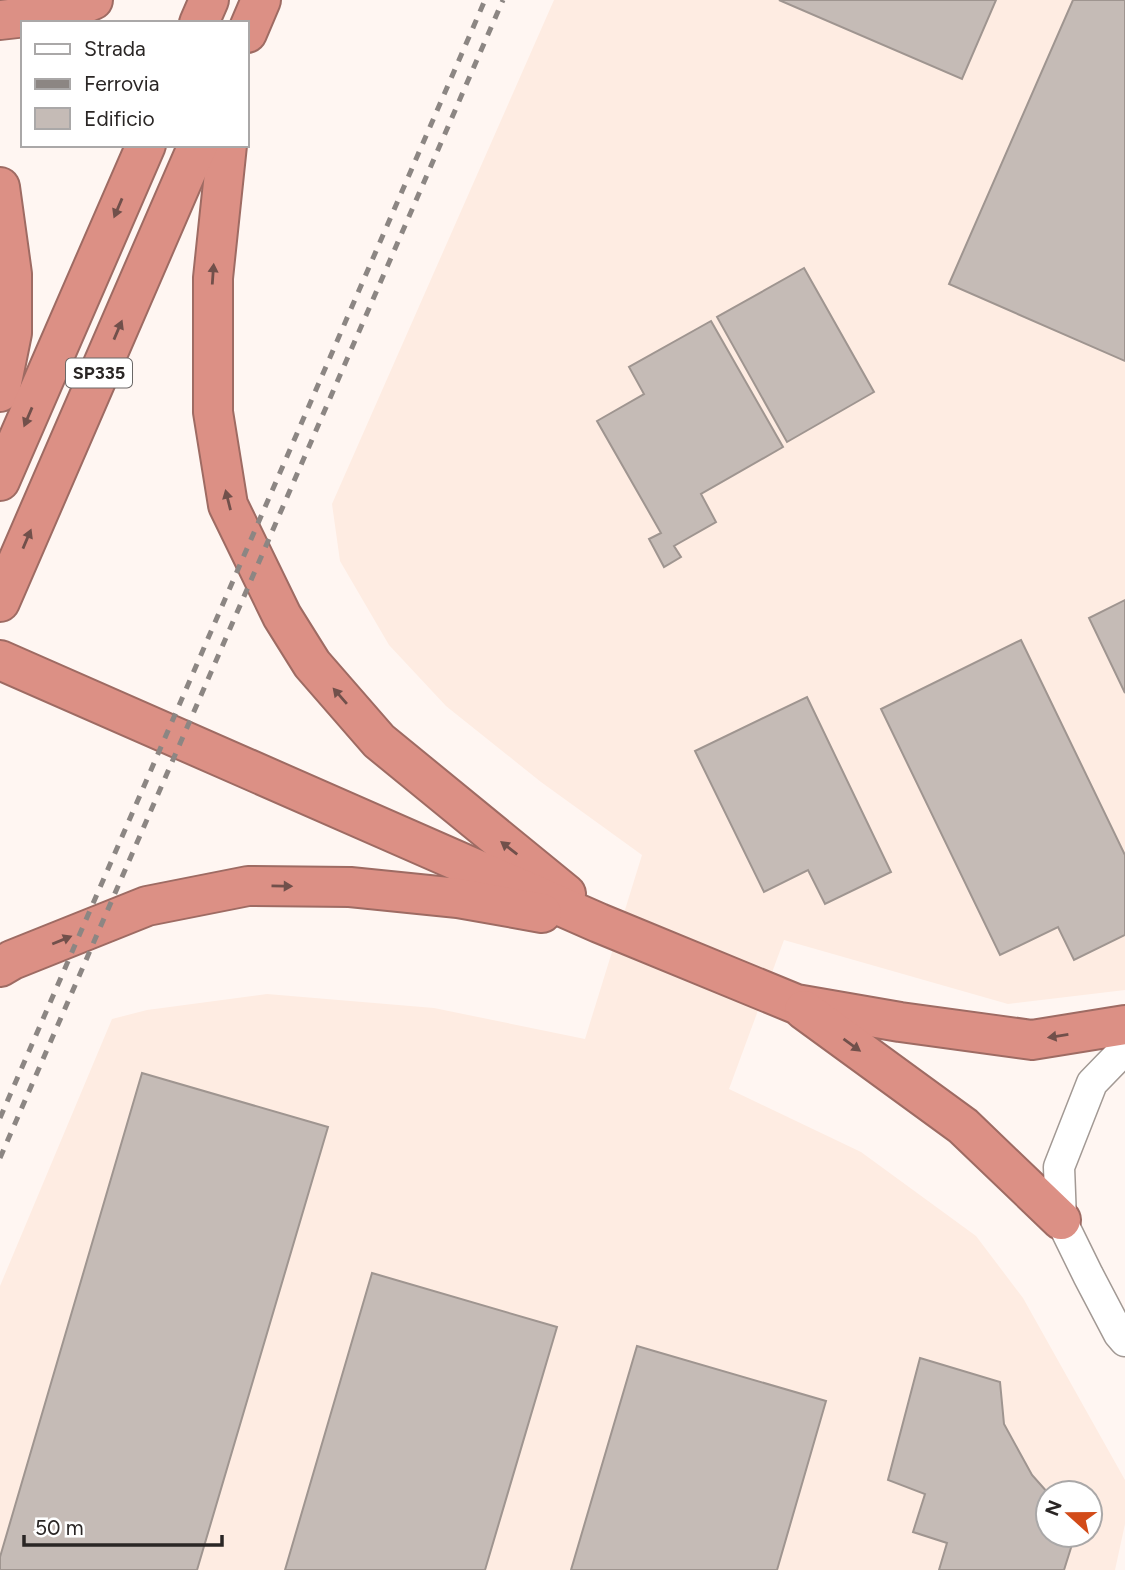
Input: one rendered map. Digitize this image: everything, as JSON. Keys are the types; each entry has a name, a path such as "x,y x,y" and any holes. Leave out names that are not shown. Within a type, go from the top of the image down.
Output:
{"highway":[{"path":"0,20 62,13 93,0"},
{"path":"200,21 209,0"},
{"path":"248,31 261,0"},
{"name":"SP335","path":"0,481 145,147"},
{"name":"SP335","path":"0,601 197,147"},
{"path":"227,147 212,278 213,412 228,505 282,616 312,664 379,741 599,923"},
{"path":"0,187 12,274 12,333 0,392"},
{"path":"0,660 599,923 796,1004 900,1022 1032,1040 1125,1026"},
{"path":"0,967 147,906 248,886 350,887 458,898 599,923"},
{"path":"796,1004 963,1126 1061,1220"}],"street":[{"path":"1125,1049 1092,1083 1059,1167 1061,1220 1125,1341"}],"shaded area":[{"path":"554,0 1125,0 1125,990 1008,1004 784,940 729,1089 861,1152 976,1236 1023,1298 1125,1480 1125,1524 1115,1570 0,1570 0,1286 112,1019 147,1010 267,994 434,1008 585,1039 642,855 541,782 446,706 389,645 340,561 332,504"}],"building":[{"path":"779,0 996,0 962,79"},
{"path":"1073,0 1125,0 1125,361 949,284"},
{"path":"804,268 874,392 787,442 717,317"},
{"path":"711,321 783,447 701,494 716,522 674,546 681,557 664,567 649,539 661,533 597,421 644,394 629,367"},
{"path":"1125,600 1125,693 1089,618"},
{"path":"1021,640 1125,855 1125,935 1074,960 1058,927 1000,955 881,709"},
{"path":"807,697 891,872 825,904 808,870 764,892 695,751"},
{"path":"142,1073 328,1127 197,1570 0,1570 0,1557"},
{"path":"372,1273 557,1327 485,1570 285,1570"},
{"path":"637,1346 826,1401 777,1570 571,1570"},
{"path":"920,1358 1000,1382 1004,1424 1036,1479 1034,1549 1071,1549 1064,1570 939,1570 947,1543 913,1532 925,1494 888,1480"}],"railway":[{"path":"0,1118 485,0"},
{"path":"0,1158 503,0"}]}
